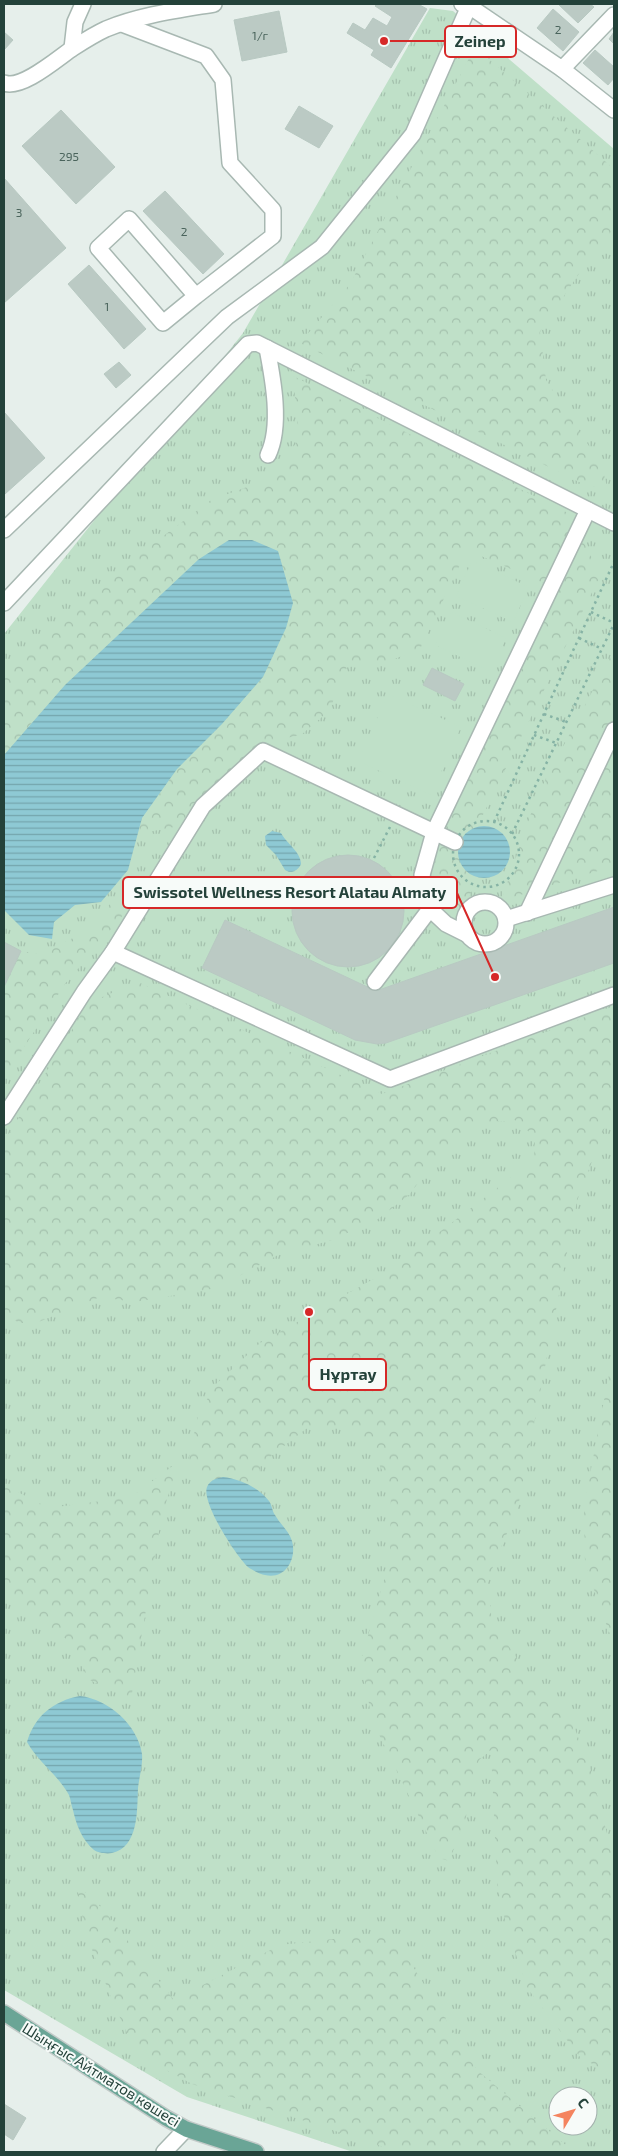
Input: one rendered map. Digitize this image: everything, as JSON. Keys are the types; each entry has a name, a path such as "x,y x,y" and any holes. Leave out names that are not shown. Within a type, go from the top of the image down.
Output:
{"main road":[{"name":"Шыңғыс Айтматов көшесі","path":"4,2013 166,2118 186,2129 256,2152"}],"street":[{"path":"72,48 76,22 83,4"},
{"path":"4,82 8,84 24,81 72,48 105,29 140,18 214,4"},
{"path":"4,530 227,317 322,247 413,134 466,5 564,66 614,110"},
{"path":"564,66 614,15"},
{"path":"122,24 206,56 223,80 230,163 273,210 273,236 163,323 98,248 129,219 196,296"},
{"path":"4,603 248,344 257,343 614,523"},
{"path":"267,348 272,377 275,421 274,443 268,455"},
{"path":"466,934 464,921 466,914 475,904 488,902 495,904 504,913 506,919 507,926 501,938 489,944 476,943 466,934 446,924 430,909 422,874 434,832 588,510"},
{"path":"527,913 614,730"},
{"path":"4,1117 84,992 113,952 203,806 263,751 455,842"},
{"path":"506,919 614,885"},
{"path":"375,982 430,909"},
{"path":"113,952 390,1079 614,995"},
{"path":"164,2152 186,2129"}],"path":[{"path":"494,822 614,562"},
{"path":"512,834 614,624 591,612"},
{"path":"579,638 602,649"},
{"path":"544,714 566,723"},
{"path":"534,735 556,743"},
{"path":"374,858 396,814"},
{"path":"476,822 494,822 502,825 512,834 519,853 515,870 503,883 487,888 470,884 458,871 453,855 455,842 462,831 469,826 476,822"}],"green space":[{"path":"430,8 453,11 614,149 614,2152 353,2152 187,2097 4,1990 4,634 243,333"},
{"path":"475,47 614,169 614,228 580,272 540,332 546,380 602,466 607,487 587,486 300,343 350,284"},
{"path":"293,376 572,515 600,576 477,827 465,836 467,870 480,877 456,919 430,899 433,856 555,588 467,550 420,649 379,665 347,667 329,711 301,735 266,742 195,803 179,826 138,834 142,818 177,769 222,724 263,677 286,628 199,559 65,685 4,755 4,668 141,553 211,500 275,477 299,438"},
{"path":"472,561 529,587 513,622 456,596"},
{"path":"451,612 506,638 490,671 435,645"},
{"path":"614,650 614,866 501,901 537,796"},
{"path":"388,694 461,727 431,795 358,761"},
{"path":"114,898 129,908 65,984 4,1078 4,987 21,951 41,954 93,928"},
{"path":"138,982 382,1094 614,1006 614,1103 577,1201 518,1507 487,1581 492,1621 532,1681 570,1716 591,1771 614,1861 614,2076 580,2057 528,1989 507,1929 497,1883 491,1750 479,1760 465,1821 449,1861 439,1858 372,1720 361,1660 390,1559 391,1487 370,1447 346,1425 307,1428 261,1464 255,1488 232,1478 214,1479 207,1487 188,1462 198,1416 215,1385 260,1343 391,1269 534,1160 535,1137 515,1120 482,1123 443,1150 409,1195 378,1219 332,1240 278,1255 217,1288 135,1302 100,1297 36,1323 19,1323 4,1313 4,1142 88,1003"},
{"path":"614,1348 614,1639 609,1632 585,1564 584,1506"},
{"path":"178,1462 161,1520 131,1699 87,1679 76,1646 4,1595 4,1485 49,1508 131,1497"},
{"path":"77,1885 103,1909 174,2000 280,1945 387,1933 412,1965 477,2070 548,2130 548,2136 555,2136 574,2152 399,2152 192,2084 137,2054 115,2007 85,1932"}],"water":[{"path":"229,540 252,540 278,551 293,603 286,628 263,677 222,724 177,769 142,818 128,870 101,902 75,905 54,922 52,939 29,935 4,910 4,755 65,685 199,559"},
{"path":"484,826 494,828 502,834 508,842 510,852 508,862 502,870 494,876 484,878 474,876 466,870 460,862 458,852 460,842 466,834 474,828"},
{"path":"272,831 281,833 299,856 301,864 296,870 290,872 285,870 276,855 266,845 265,836"},
{"path":"223,1477 242,1482 254,1488 265,1496 271,1504 274,1513 292,1541 293,1554 291,1561 284,1571 272,1576 256,1572 248,1567 236,1552 214,1516 207,1494 207,1487 210,1483"},
{"path":"80,1696 101,1702 120,1715 135,1733 142,1754 135,1826 132,1836 121,1849 112,1853 96,1851 86,1842 74,1815 69,1795 27,1742 30,1733 46,1711 70,1698"}],"building":[{"path":"377,4 418,4 427,9 391,68 371,55 374,50 347,33 353,23 365,30 373,18 387,26 392,17 375,6"},
{"path":"558,4 590,4 594,7 578,23"},
{"path":"553,9 579,32 563,51 537,28"},
{"path":"279,11 287,52 242,61 234,20"},
{"path":"4,32 13,40 4,50"},
{"path":"614,32 614,44 609,39"},
{"path":"595,50 614,67 614,78 608,85 583,63"},
{"path":"299,106 333,126 319,148 285,129"},
{"path":"61,110 115,167 76,204 22,146"},
{"path":"4,178 66,248 4,303"},
{"path":"165,191 224,254 203,274 143,211"},
{"path":"89,265 146,329 124,349 68,284"},
{"path":"119,362 131,375 116,388 104,374"},
{"path":"4,412 45,458 5,494 4,492"},
{"path":"432,668 464,684 455,701 423,685"},
{"path":"348,855 370,859 388,871 400,889 404,911 400,933 388,951 370,963 348,967 326,963 308,951 296,933 292,911 296,889 308,871 326,859"},
{"path":"614,907 614,963 386,1043 377,1044 355,1040 202,968 225,920 376,991"},
{"path":"4,942 21,951 4,987"},
{"path":"4,2104 26,2118 13,2140 4,2134"}],"place":[{"name":"Zeinep","path":"384,41"},
{"name":"Swissotel Wellness Resort Alatau Almaty","path":"495,977"},
{"name":"Нұртау","path":"309,1312"}]}
